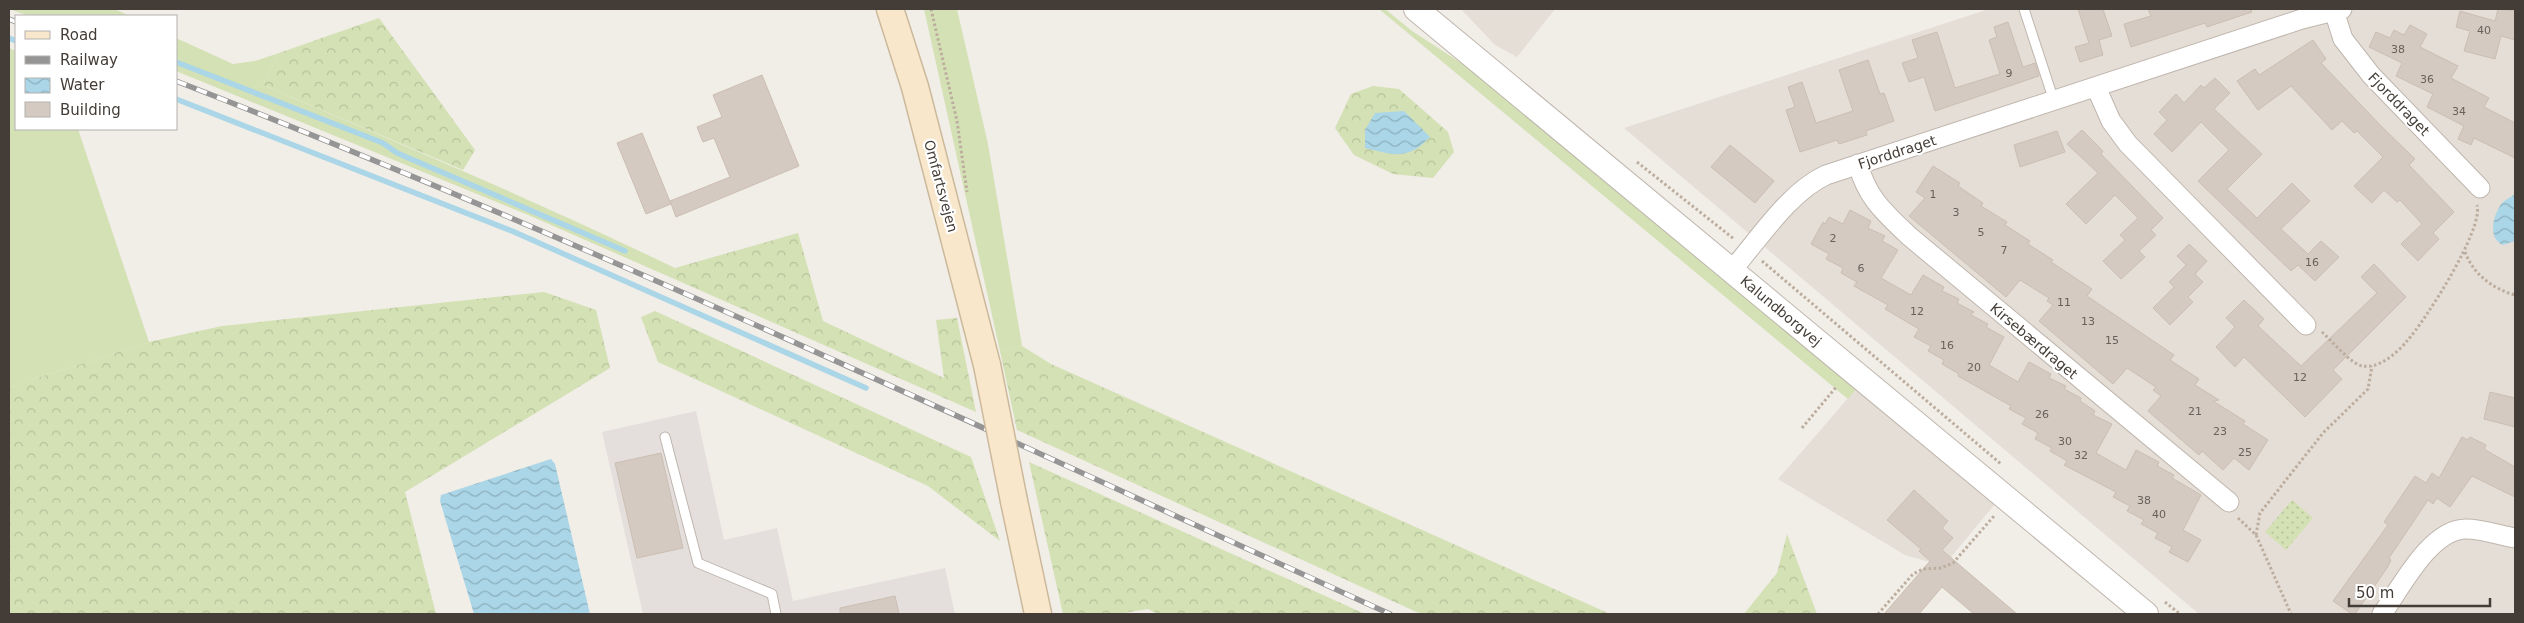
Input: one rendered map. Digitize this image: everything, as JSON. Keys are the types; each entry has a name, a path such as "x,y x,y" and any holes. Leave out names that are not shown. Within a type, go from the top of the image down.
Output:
{"main road":[{"name":"Omfartsvejen","path":"890,9 915,87 986,365"},
{"name":"Omfartsvejen","path":"906,9 927,82 954,201 1038,614"}],"street":[{"name":"Kalundborgvej","path":"1416,9 2008,500 2152,605"},
{"name":"Fjorddraget","path":"1732,270 1805,188 1826,174 2302,19 2338,10 2343,39 2371,76 2480,188"},
{"path":"2096,87 2111,121 2128,144 2306,325"},
{"name":"Kirsebærdraget","path":"1858,164 1866,189 1908,236 2229,502"},
{"path":"2382,614 2428,548 2440,538 2454,531 2467,529 2515,538"}],"lane":[{"path":"2024,9 2054,101"},
{"path":"665,438 698,563 772,594 776,614"}],"path":[{"path":"1632,158 1749,251 2007,469"},
{"path":"2306,325 2317,327 2356,364 2372,366 2391,356 2408,340 2435,301 2465,251 2480,213 2476,200 2480,188"},
{"path":"2465,251 2470,264 2498,290 2515,295"},
{"path":"2256,535 2258,519 2266,506 2323,433 2368,389 2372,366"},
{"path":"1802,428 1828,399 1849,369"},
{"path":"1878,614 1913,574 1923,569 1941,568 1954,563 2008,500"},
{"path":"2229,502 2231,511 2256,535 2291,614"},
{"path":"2152,605 2180,614"}],"shaded area":[{"path":"1461,9 1555,9 1517,57 1495,45"},
{"path":"1989,9 2515,9 2515,614 2199,614 1624,128"},
{"path":"1856,389 1995,504 1947,562 1926,561 1905,555 1778,479"},
{"path":"696,411 724,540 777,528 793,601 945,568 955,614 643,614 602,432"}],"green space":[{"path":"9,9 114,9 128,15 26,15"},
{"path":"924,9 957,9 988,144 1022,346 1000,351"},
{"path":"1379,9 1385,9 1412,31 1469,68 1856,389 1848,399"},
{"path":"379,18 475,150 463,170 263,85 279,53"},
{"path":"178,39 233,64 255,61 279,53 263,85 470,174 675,268 672,278 526,214 178,72"},
{"path":"9,48 15,51 15,130 78,130 149,342 9,387"},
{"path":"1373,86 1399,89 1448,132 1454,152 1433,178 1393,174 1354,155 1335,128 1351,94"},
{"path":"798,233 823,321 944,378 936,320 957,318 976,412 672,278 675,268"},
{"path":"544,292 596,310 610,368 405,492 436,614 9,614 9,387 149,342 222,326"},
{"path":"655,311 971,457 1000,541 928,486 658,362 641,317"},
{"path":"1022,346 1051,364 1610,614 1421,614 1017,430 1000,351"},
{"path":"1029,462 1365,614 1158,614 1148,609 1118,614 1063,614"},
{"path":"2292,500 2313,518 2286,550 2265,532"},
{"path":"1787,534 1817,614 1744,614 1777,573"}],"water":[{"path":"1404,111 1430,137 1422,145 1407,153 1400,154 1384,153 1365,148 1365,130 1375,113"},
{"path":"2515,194 2515,241 2503,245 2498,242 2493,232 2494,220 2502,203"},
{"path":"551,459 555,464 590,614 474,614 440,501 441,495"}],"building":[{"path":"2078,9 2103,9 2112,36 2099,40 2103,55 2080,62 2075,47 2089,43"},
{"path":"2148,9 2251,9 2252,12 2207,27 2205,23 2131,47 2124,24 2151,16"},
{"path":"2498,9 2515,11 2515,40 2501,36 2495,59 2464,51 2470,31 2456,27 2460,11 2495,21"},
{"path":"2008,22 2023,67 2035,63 2039,76 1935,111 1924,77 1909,82 1902,63 1918,58 1912,40 1937,32 1955,88 2000,74 1989,40 1997,37 1994,27"},
{"path":"2410,25 2427,34 2420,47 2458,66 2451,78 2489,98 2484,107 2515,123 2515,158 2474,138 2471,145 2458,139 2464,126 2427,107 2433,94 2396,76 2402,63 2369,47 2376,32 2390,38 2394,30 2404,35"},
{"path":"2313,40 2326,59 2321,63 2415,159 2409,165 2454,212 2433,233 2439,239 2418,261 2401,244 2422,224 2400,200 2397,202 2384,190 2372,203 2354,186 2383,157 2357,131 2354,133 2342,121 2332,130 2291,86 2258,110 2237,81 2255,69 2259,75"},
{"path":"1868,60 1880,94 1884,93 1894,121 1866,131 1867,135 1839,144 1837,140 1800,152 1786,110 1795,107 1788,87 1802,82 1816,123 1853,111 1839,70"},
{"path":"762,75 799,166 676,217 670,201 730,177 714,138 703,142 697,127 722,117 713,95"},
{"path":"2215,78 2230,93 2214,109 2262,154 2227,189 2257,218 2292,183 2310,201 2281,229 2308,254 2321,241 2339,257 2315,281 2298,265 2291,271 2198,181 2229,150 2201,122 2172,152 2154,134 2167,120 2159,112 2176,94 2184,103 2201,85 2204,88"},
{"path":"2082,130 2103,151 2101,154 2163,218 2151,230 2156,235 2139,251 2145,257 2121,279 2103,261 2125,240 2120,235 2138,218 2115,195 2086,224 2066,204 2098,173 2067,144"},
{"path":"2057,131 2065,152 2020,167 2014,145"},
{"path":"642,133 671,204 646,214 617,143"},
{"path":"1730,145 1774,181 1755,203 1711,167"},
{"path":"1933,166 1960,183 1958,186 1983,203 1981,206 2007,222 2005,225 2030,241 2028,244 2053,260 2051,262 2092,289 2087,296 2174,355 2170,360 2199,379 2195,385 2219,400 2213,401 2245,421 2243,424 2268,440 2249,470 2234,458 2223,470 2202,451 2199,455 2148,411 2161,396 2153,390 2156,387 2127,368 2113,384 2039,321 2053,305 2047,301 2049,298 2020,280 2006,297 1909,216 1925,198 1916,192"},
{"path":"1850,210 1871,221 1868,228 1885,236 1882,241 1898,250 1881,278 1911,295 1923,275 1944,287 1942,291 1959,299 1957,303 1974,312 1971,315 1988,324 1986,327 2004,337 1989,365 2018,382 2029,362 2051,374 2049,378 2066,386 2064,389 2081,398 2080,401 2095,411 2093,415 2112,424 2096,453 2126,470 2136,450 2159,462 2157,466 2174,475 2172,478 2201,495 2183,530 2201,540 2188,562 2169,552 2172,547 2155,538 2158,533 2141,524 2144,520 2127,511 2130,506 2113,497 2116,492 2064,465 2067,461 2050,451 2052,448 2035,439 2038,433 2022,424 2026,418 2009,409 2011,406 1958,376 1959,374 1942,364 1944,360 1928,351 1931,346 1914,337 1919,329 1885,309 1888,305 1854,286 1857,282 1841,273 1843,268 1826,259 1829,254 1811,244 1823,222 1825,224 1829,217 1843,224"},
{"path":"2189,244 2207,261 2195,274 2203,282 2188,297 2193,302 2170,325 2153,308 2174,287 2169,282 2186,265 2177,256"},
{"path":"2374,264 2406,297 2333,370 2342,379 2305,417 2244,357 2235,367 2216,347 2235,327 2226,318 2244,300 2264,319 2258,326 2301,366 2377,293 2361,277"},
{"path":"2490,392 2515,398 2515,427 2484,419"},
{"path":"2462,437 2468,440 2470,437 2486,445 2484,449 2515,467 2515,497 2472,476 2450,507 2437,498 2433,504 2428,500 2389,558 2391,560 2387,568 2355,614 2352,614 2333,601 2388,525 2384,522 2415,476 2426,483 2432,473 2439,478"},
{"path":"661,453 683,548 637,558 615,463"},
{"path":"1914,490 1948,521 1942,528 1953,538 1942,550 2017,614 1974,614 1942,587 1919,614 1884,614 1930,561 1919,551 1921,549 1887,520"},
{"path":"895,596 899,614 840,614 840,608"}],"waterway":[{"path":"9,38 15,41"},
{"path":"178,63 383,143 397,153 625,251"},
{"path":"178,100 512,231 866,388"}],"railway":[{"path":"9,19 15,22"},
{"path":"178,82 330,142 635,272 938,407 1390,614"}]}
